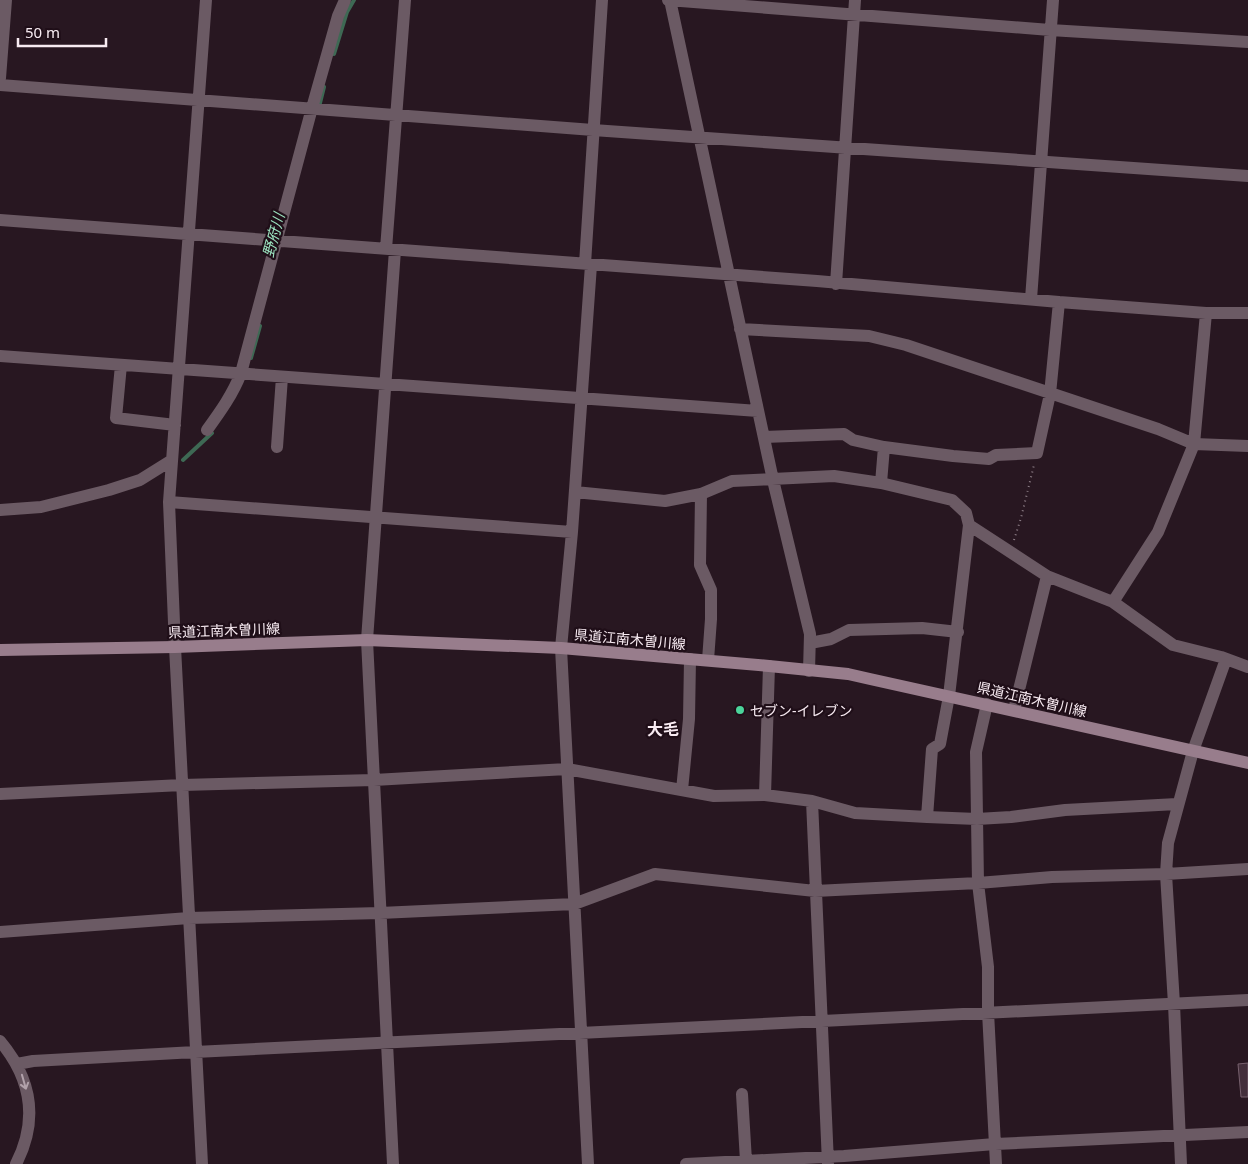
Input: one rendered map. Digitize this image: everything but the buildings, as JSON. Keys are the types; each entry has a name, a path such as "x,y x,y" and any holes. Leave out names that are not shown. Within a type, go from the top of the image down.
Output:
{"main road":[{"name":"県道江南木曽川線","path":"0,650 175,647 366,640 561,648 708,660 848,674 1248,763"}],"street":[{"path":"0,78 6,0"},
{"path":"202,1164 169,502 206,0"},
{"path":"207,430 245,374 316,108 338,16 345,0"},
{"path":"393,1164 366,640 385,384 397,115 405,0"},
{"path":"588,1164 561,648 572,532 581,399 593,130 602,0"},
{"path":"809,671 810,634 773,480 669,0 1050,30 1248,42"},
{"path":"836,284 855,0"},
{"path":"1031,299 1052,0"},
{"path":"0,85 700,138 1248,176"},
{"path":"0,220 1206,313 1248,313"},
{"path":"764,437 844,434 853,440 884,448 953,456 989,458 996,455 1037,453 1050,394 1059,302"},
{"path":"1113,602 1158,532 1194,444 1206,313"},
{"path":"740,329 869,336 906,345 1158,429 1194,444 1248,446"},
{"path":"0,356 758,411"},
{"path":"121,365 116,418 175,425"},
{"path":"277,447 282,377"},
{"path":"881,483 884,448"},
{"path":"0,510 41,506 108,490 140,480 172,460"},
{"path":"575,492 665,502 701,494 732,481 834,476 881,483 952,500 966,512 969,525 950,696 940,744 932,749 927,817"},
{"path":"701,494 700,565 711,590 708,660"},
{"path":"169,502 572,532"},
{"path":"969,525 1047,576 1113,602 1173,645 1248,667"},
{"path":"1014,710 1047,576"},
{"path":"810,643 831,639 849,630 922,628 958,632"},
{"path":"682,790 689,719 690,659"},
{"path":"1181,1164 1166,874 1168,843 1177,804 1193,751 1226,659"},
{"path":"765,795 769,666"},
{"path":"987,704 976,752 978,883 988,967 988,1012 996,1164"},
{"path":"0,794 182,785 374,780 567,769 714,796 765,795 812,801 855,812 977,820 1065,810 1177,804"},
{"path":"812,801 828,1160"},
{"path":"0,932 189,918 380,913 574,904 656,874 815,891 978,883 1052,877 1166,874 1248,869"},
{"path":"17,1064 33,1061 386,1042 1248,1000"},
{"path":"0,1041 17,1064 27,1090 29,1120 27,1138 16,1164"},
{"path":"742,1094 746,1160"},
{"path":"686,1164 746,1160 828,1160 995,1144 1248,1132"}],"path":[{"path":"1010,551 1021,518 1037,453"}],"waterway":[{"name":"野府川","path":"334,54 347,12 354,0"},
{"name":"野府川","path":"319,107 324,87"},
{"name":"野府川","path":"251,358 260,326"},
{"name":"野府川","path":"183,460 212,433"}],"place":[{"name":"セブン-イレブン","path":"740,710"}],"district":[{"name":"大毛","path":"663,729"}]}
